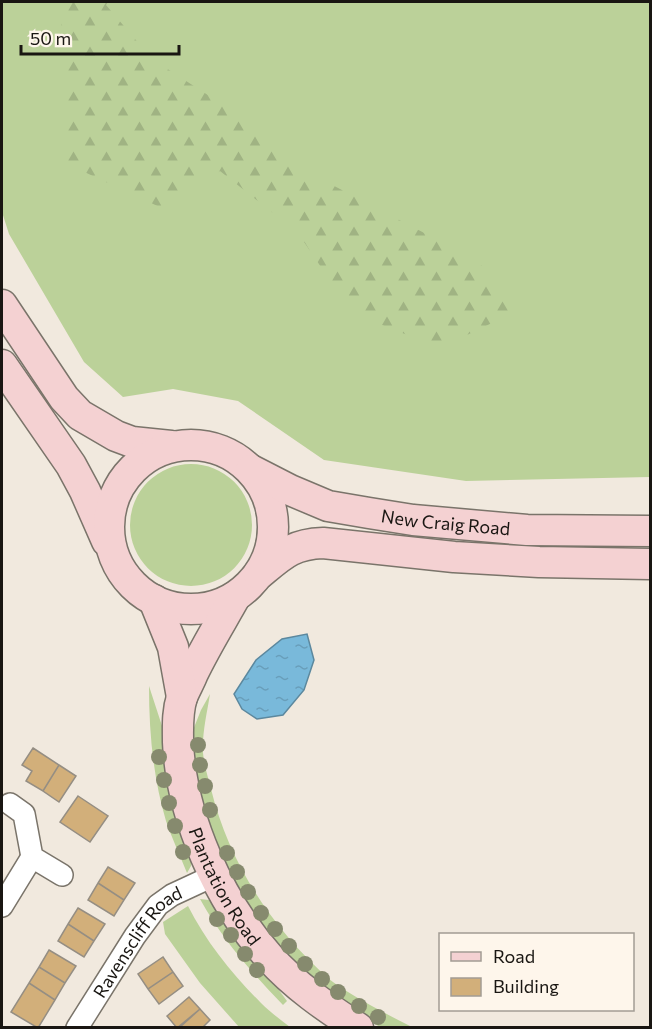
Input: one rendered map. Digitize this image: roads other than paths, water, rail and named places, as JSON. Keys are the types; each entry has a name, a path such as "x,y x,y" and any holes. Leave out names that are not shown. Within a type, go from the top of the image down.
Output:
{"street":[{"path":"2,305 64,398 80,415 116,436 132,442 214,447 234,456 251,470 264,488 272,510 274,532 269,555 248,587 235,597 203,609 170,607 136,589 123,573 113,554 71,465 2,365"},
{"path":"113,554 109,532 110,509 118,488 132,469 150,455 171,446"},
{"name":"New Craig Road","path":"251,470 328,506 402,519 527,530 651,531"},
{"name":"New Craig Road","path":"258,575 296,547 310,543 454,557 538,562 651,564"},
{"name":"Plantation Road","path":"235,597 204,651 182,697 178,720 182,781 189,810 216,875 247,930 291,979 320,1004 358,1028"},
{"name":"Plantation Road","path":"154,600 173,647 182,697"},
{"path":"2,906 32,857 24,814 10,804"},
{"path":"32,857 62,875"},
{"name":"Ravenscliff Road","path":"77,1028 135,936 158,905 172,895 216,875"}],"water":[{"path":"307,634 314,660 304,690 283,715 257,719 242,709 234,694 256,660 282,639"}]}
